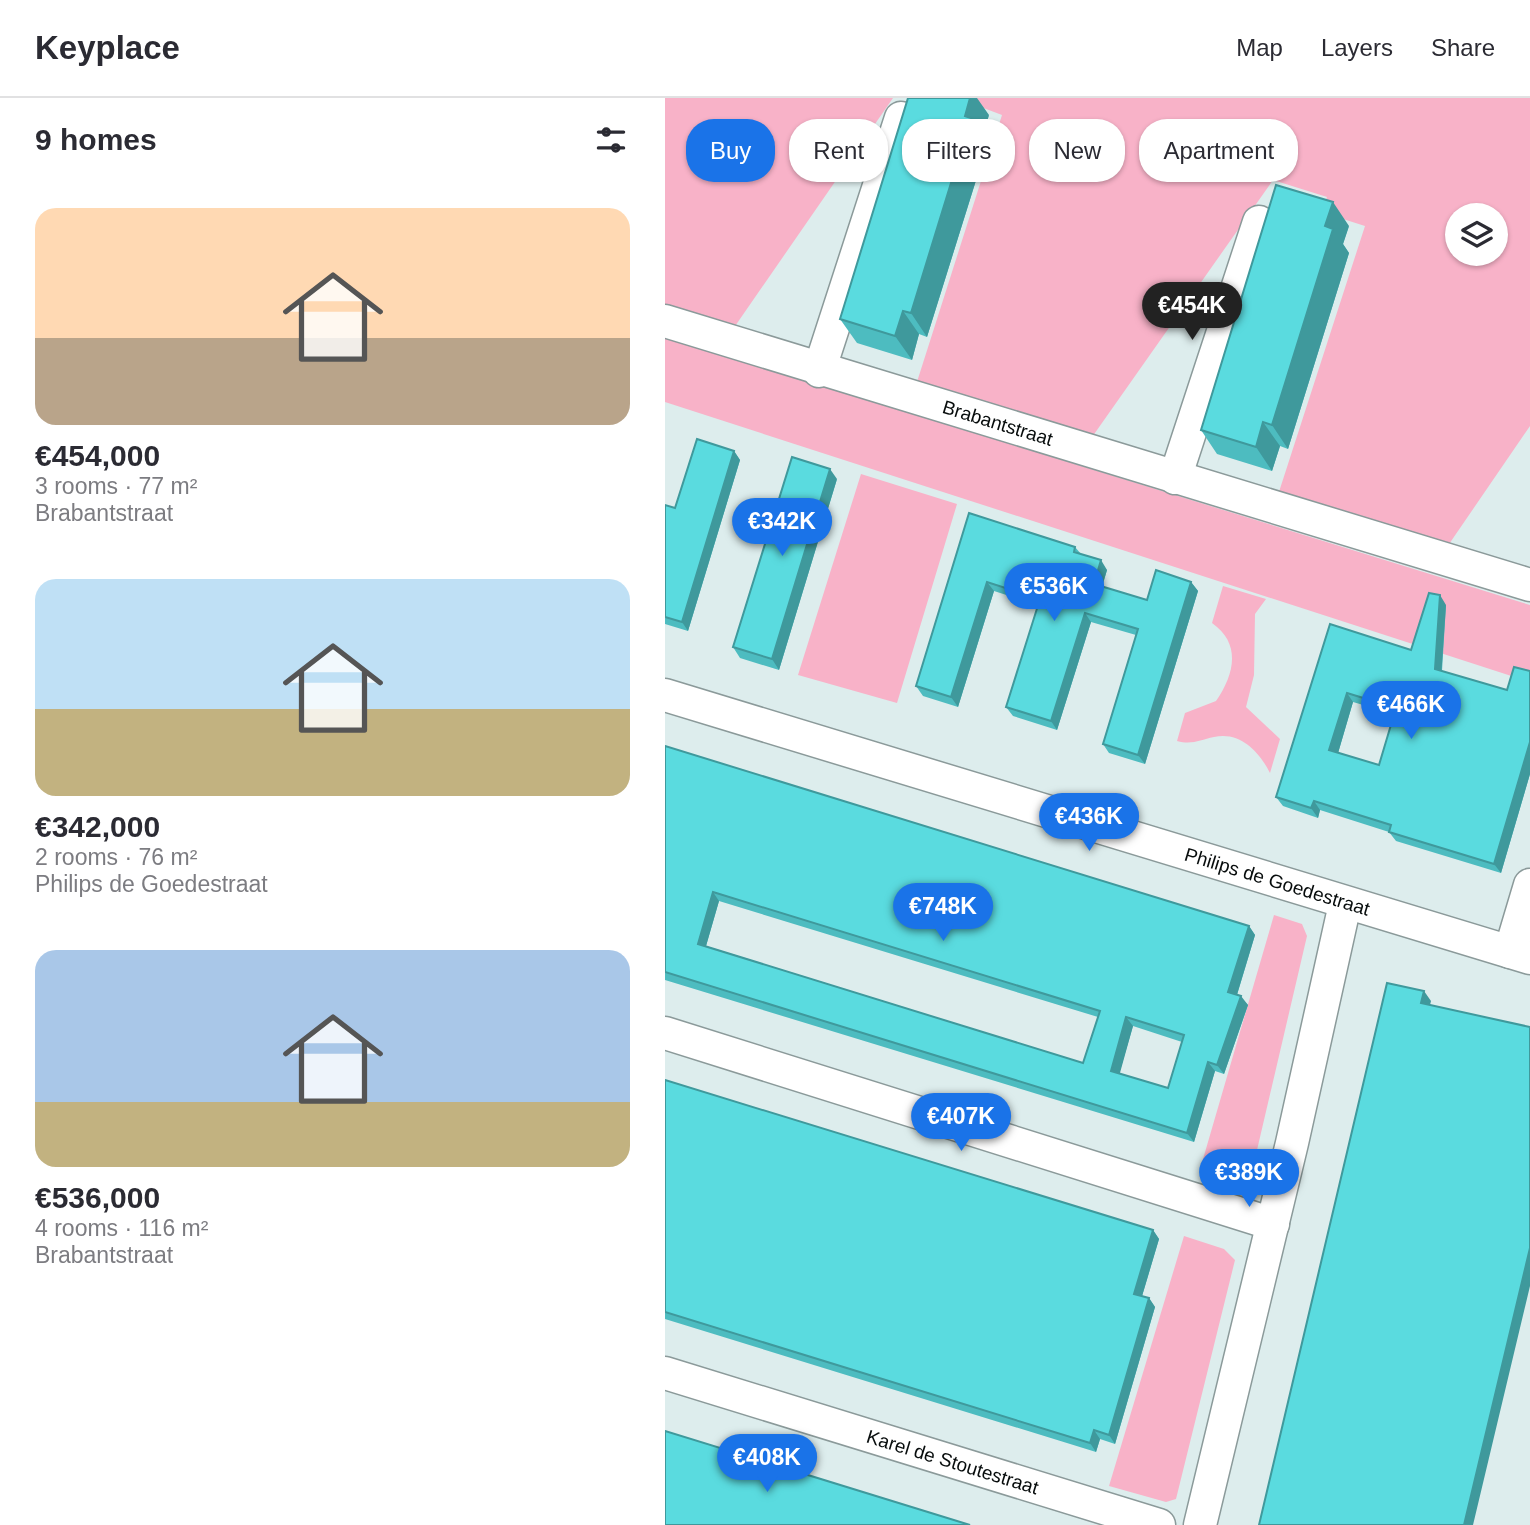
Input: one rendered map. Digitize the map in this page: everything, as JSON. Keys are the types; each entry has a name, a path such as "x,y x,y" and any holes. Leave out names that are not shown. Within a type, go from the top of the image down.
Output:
{"street":[{"path":"819,371 901,118"},
{"path":"1175,478 1259,222"},
{"name":"Brabantstraat","path":"665,321 819,371 1530,585"},
{"name":"Philips de Goedestraat","path":"665,695 1345,904 1520,955"},
{"path":"1520,955 1530,885"},
{"path":"1200,1525 1273,1224 1345,904"},
{"path":"665,1033 1273,1224"},
{"name":"Karel de Stoutestraat","path":"665,1373 1159,1525"}],"shaded area":[{"path":"665,98 893,98 878,119 789,119 789,182 835,182 731,332 665,308"},
{"path":"957,98 1530,98 1530,426 1445,550 1277,498 1365,226 1321,212 1327,197 1279,182 1298,182 1298,119 1139,119 1139,182 1272,182 1090,440 916,385 981,182 1015,182 1015,119 1001,119 1002,115"},
{"path":"665,337 1530,605 1530,682 665,402"},
{"path":"861,474 957,504 897,703 798,675"},
{"path":"1223,586 1266,599 1255,614 1254,675 1246,707 1280,739 1270,773 1255,751 1233,737 1177,741 1185,713 1216,701 1231,670 1228,640 1212,623"},
{"path":"1274,915 1302,924 1307,936 1250,1180 1201,1166"},
{"path":"1184,1236 1224,1249 1235,1260 1176,1499 1166,1502 1109,1486"}],"building":[{"path":"908,98 970,98 965,116 971,119 902,119 902,182 951,182 911,313 903,311 895,336 840,319 882,182 888,182 888,163"},
{"path":"1276,185 1333,202 1325,226 1333,229 1272,425 1263,422 1256,447 1201,430"},
{"path":"697,439 734,451 682,622 665,617 665,505 675,508"},
{"path":"792,457 830,469 772,659 733,647"},
{"path":"969,513 1075,547 1074,552 1101,560 1094,584 1147,600 1156,570 1191,582 1138,755 1103,744 1138,629 1085,613 1051,721 1006,707 1040,599 987,582 951,697 916,686"},
{"path":"1429,593 1440,595 1435,669 1507,690 1514,667 1530,671 1530,742 1494,864 1389,832 1391,825 1314,801 1311,808 1276,797 1330,624 1411,650","holes":["1347,693 1396,708 1379,765 1329,750"]},
{"path":"665,746 1249,926 1228,992 1241,996 1217,1065 1208,1062 1187,1133 665,972","holes":["713,892 1100,1011 1083,1063 698,944","1126,1017 1184,1035 1168,1088 1111,1071"]},
{"path":"1387,983 1424,991 1421,1003 1530,1027 1530,1248 1464,1525 1259,1525"},
{"path":"665,1080 1153,1230 1134,1294 1149,1298 1109,1435 1094,1430 1090,1443 665,1312"},
{"path":"665,1431 970,1525 665,1525"}]}
